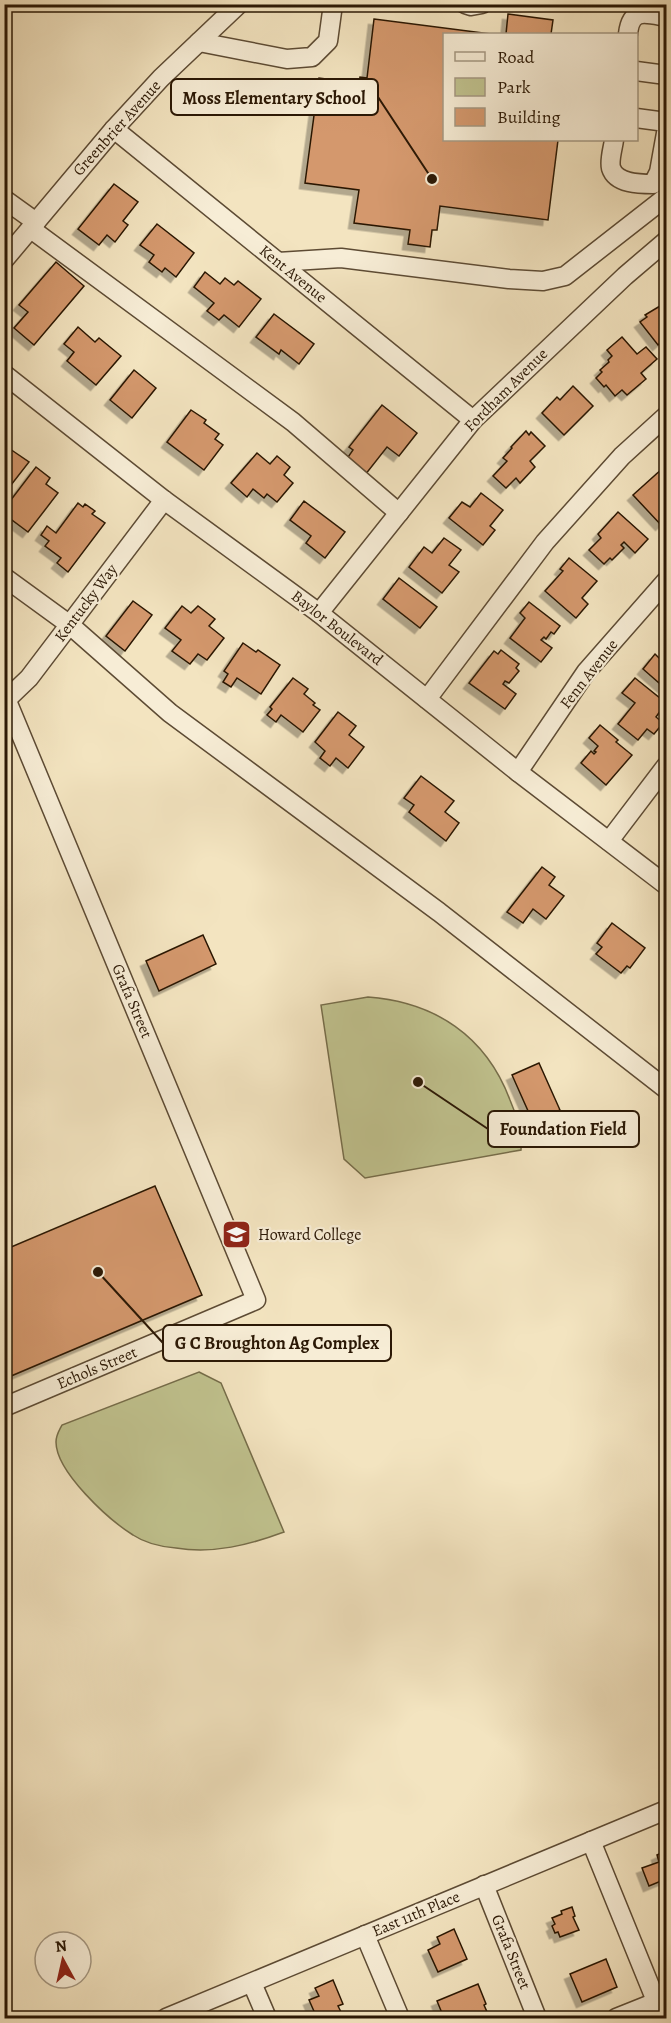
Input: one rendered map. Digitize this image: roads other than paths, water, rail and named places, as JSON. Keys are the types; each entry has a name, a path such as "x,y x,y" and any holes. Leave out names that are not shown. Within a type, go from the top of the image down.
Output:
{"street":[{"name":"Greenbrier Avenue","path":"4,260 114,129 162,78 239,4"},
{"path":"200,42 287,59 312,57 328,41 333,4"},
{"path":"465,4 482,4"},
{"path":"628,33 630,21 634,16 648,14 666,17"},
{"path":"638,71 666,75"},
{"path":"638,118 666,122"},
{"name":"Kent Avenue","path":"114,129 473,420"},
{"path":"614,141 610,166 614,174 626,181 653,184 659,172 666,133"},
{"path":"278,262 341,258 508,279 543,281 565,276 666,197"},
{"path":"4,198 33,226 293,422 399,513"},
{"name":"Fordham Avenue","path":"319,613 473,420 626,276 666,242"},
{"name":"Baylor Boulevard","path":"4,374 164,500 319,613 518,772 666,885"},
{"path":"427,699 545,542 622,456 666,416"},
{"name":"Kentucky Way","path":"6,702 29,678 164,500"},
{"path":"4,577 70,625 170,713 439,912 666,1089"},
{"name":"Fenn Avenue","path":"518,772 586,672 666,581"},
{"name":"Grafa Street","path":"6,702 256,1300"},
{"path":"609,841 666,766"},
{"name":"Echols Street","path":"4,1407 256,1300"},
{"name":"East 11th Place","path":"166,2019 666,1810"},
{"path":"591,1841 662,2006 616,2019"},
{"name":"Grafa Street","path":"484,1885 537,2019"},
{"path":"365,1935 400,2019"},
{"path":"252,1983 267,2019"}],"place":[{"name":"Moss Elementary School","path":"432,179"},
{"name":"Foundation Field","path":"418,1082"},
{"name":"Howard College","path":"237,1235"},
{"name":"G C Broughton Ag Complex","path":"98,1272"}]}
